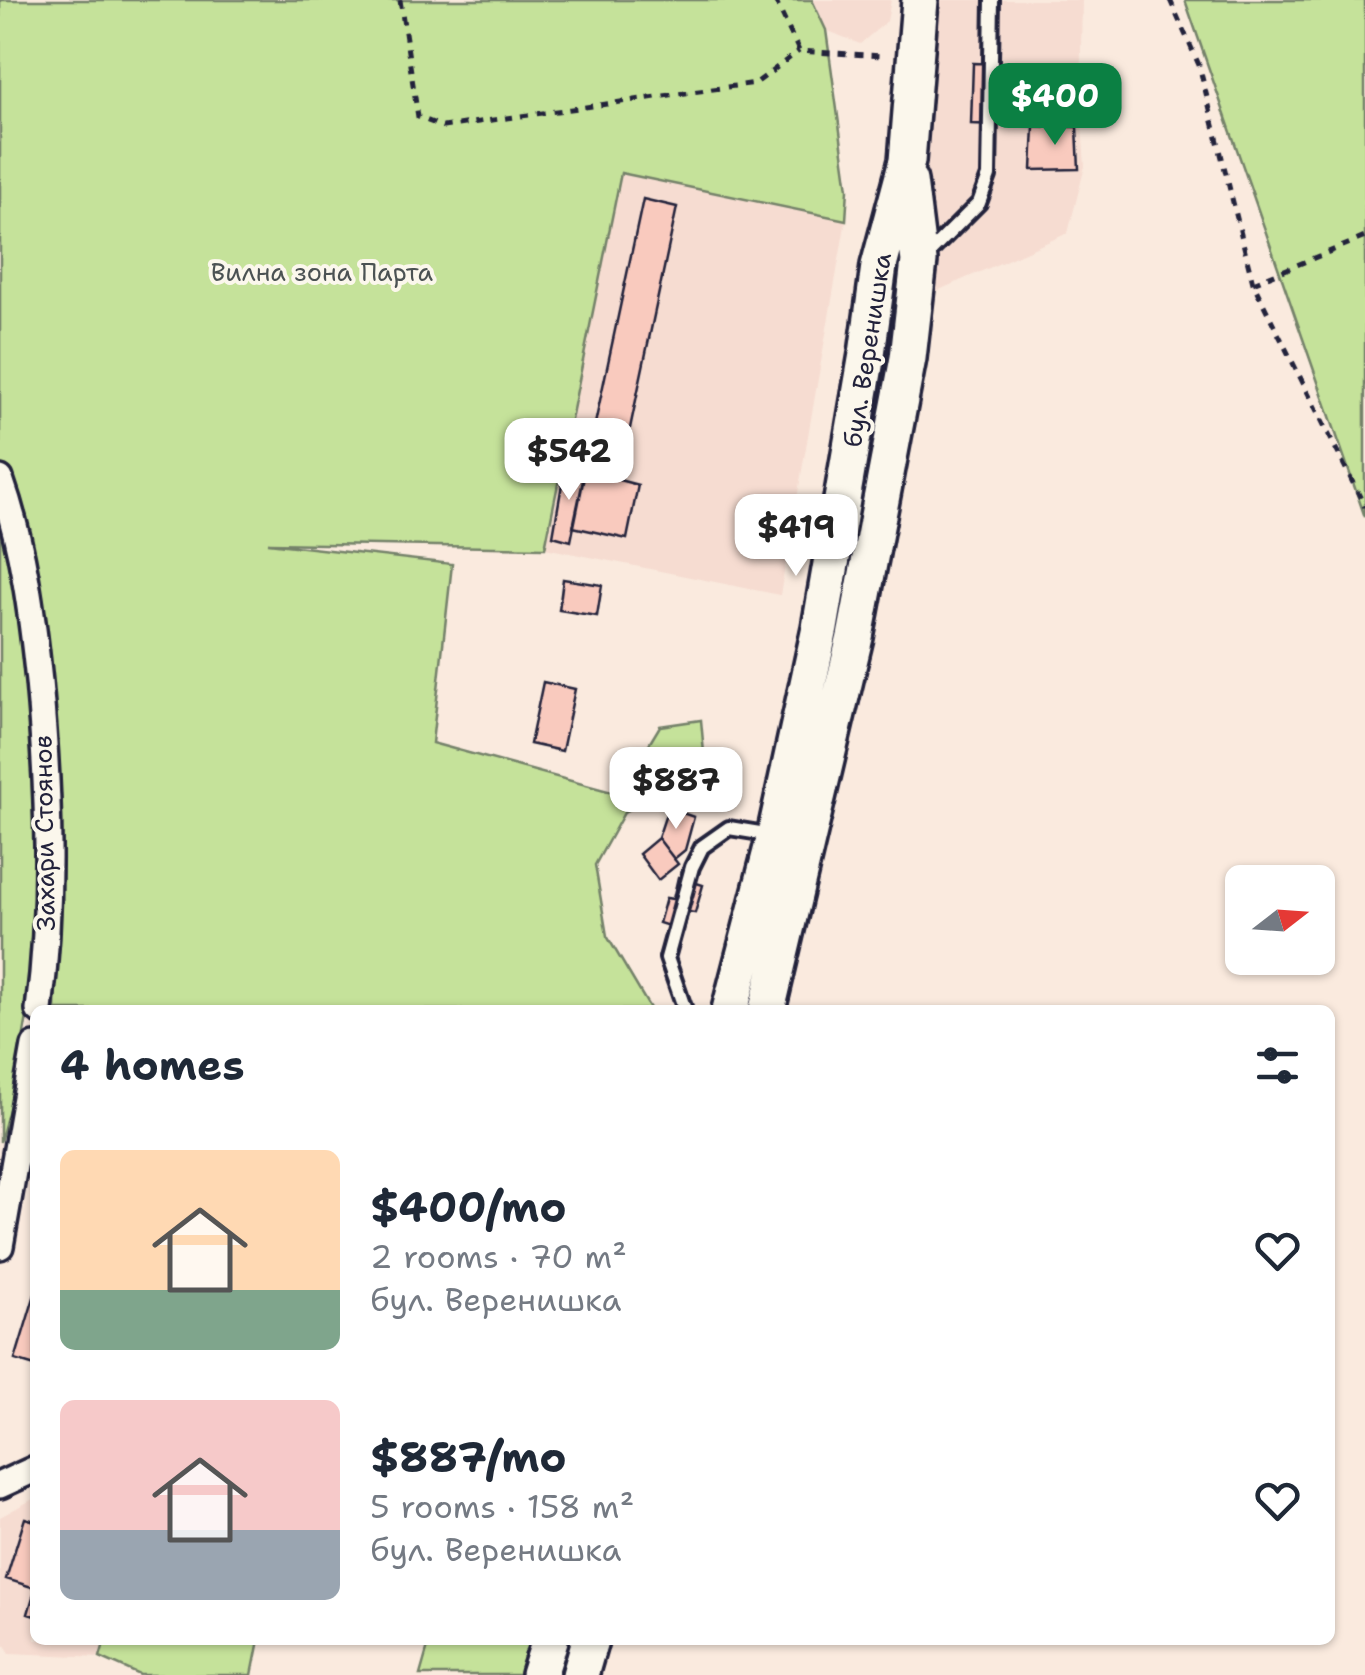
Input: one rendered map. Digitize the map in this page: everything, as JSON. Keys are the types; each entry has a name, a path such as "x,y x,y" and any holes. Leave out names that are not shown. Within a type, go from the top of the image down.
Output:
{"main road":[{"name":"бул. Веренишка","path":"731,1005 775,836 820,628 868,354 879,266 907,160 920,0"},
{"name":"бул. Веренишка","path":"768,1005 855,637 908,358 919,262 907,160"},
{"path":"820,628 855,637"},
{"path":"540,1675 549,1645"},
{"path":"580,1675 589,1645"}],"street":[{"name":"Захари Стоянов","path":"0,479 14,519 33,630 48,774 46,956 41,1005"},
{"path":"0,1246 30,1075"},
{"path":"0,1485 30,1471"}],"lane":[{"path":"919,262 938,248 979,203 989,176 992,0"},
{"path":"683,1005 667,958 702,847 728,828 775,836"}],"path":[{"path":"400,0 418,117 443,128 756,83 800,51 916,57"},
{"path":"776,0 800,51"},
{"path":"1170,0 1199,65 1253,283 1365,507"},
{"path":"1253,283 1365,237"}],"shaded area":[{"path":"812,0 891,0 887,21 860,44 826,30"},
{"path":"935,0 1082,0 1080,97 1085,166 1068,233 930,294 921,166"},
{"path":"621,173 846,220 780,595 545,548"},
{"path":"30,1501 30,1645 104,1645 100,1657 10,1653 0,1638 0,1517"}],"green space":[{"name":"Вилна зона Парта","path":"0,0 812,0 826,30 848,189 846,220 621,173 545,548 268,543 452,564 432,743 619,794 660,726 701,720 708,797 660,799 625,811 595,865 607,936 648,1005 55,1005 60,828 14,1091 0,1142"},
{"path":"1185,0 1365,0 1365,517"},
{"path":"104,1645 258,1645 252,1675 140,1675 100,1657"},
{"path":"429,1645 528,1645 519,1675 420,1675"}],"building":[{"path":"973,63 1059,66 1058,127 971,124"},
{"path":"1034,126 1077,127 1079,169 1032,170"},
{"path":"643,199 677,207 619,480 638,485 627,539 573,527"},
{"path":"565,467 585,472 571,541 553,536"},
{"path":"563,579 602,585 597,616 559,610"},
{"path":"543,682 575,689 562,751 530,744"},
{"path":"668,808 694,817 685,850 674,859 658,838"},
{"path":"658,838 678,864 658,880 639,854"},
{"path":"678,877 703,885 695,913 688,912 684,931 659,923 666,898 673,899"},
{"path":"30,1310 30,1364 15,1360"},
{"path":"25,1518 30,1520 30,1586 6,1579"}]}
